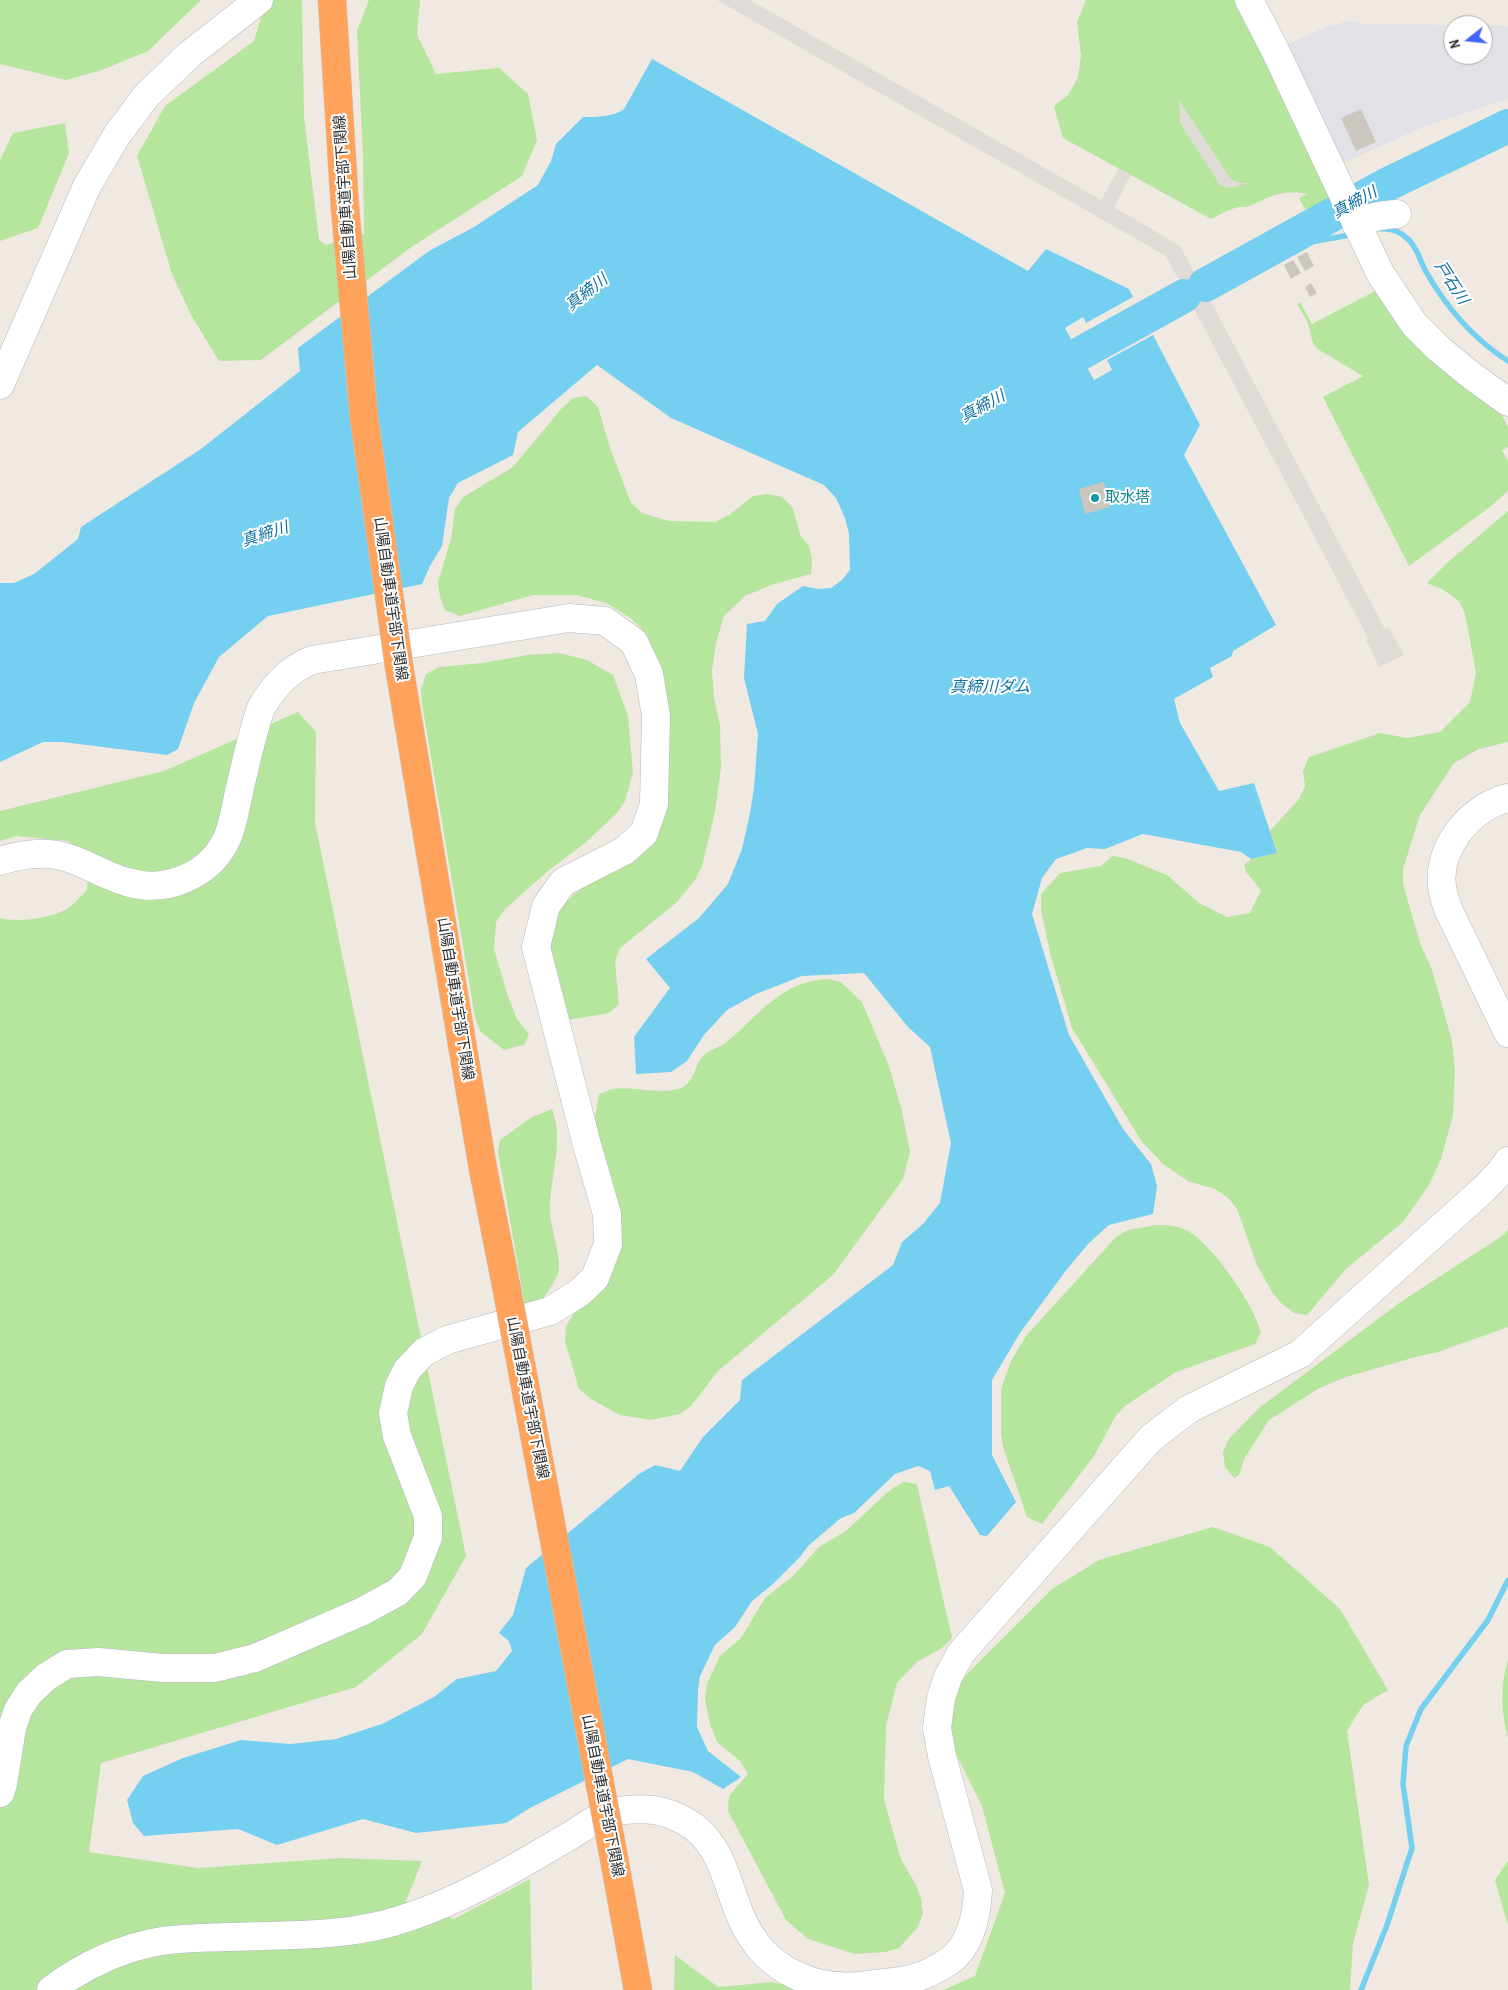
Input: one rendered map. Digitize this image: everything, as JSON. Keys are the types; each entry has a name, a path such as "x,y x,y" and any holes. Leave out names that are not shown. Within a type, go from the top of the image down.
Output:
{"highway":[{"name":"山陽自動車道宇部下関線","path":"332,0 345,208 364,417 399,666 483,1169 638,1990"}],"street":[{"path":"0,384 87,186 117,135 147,95 190,54 259,0"},
{"path":"1249,0 1275,50 1380,273 1414,324 1472,376 1508,402"},
{"path":"1350,212 1367,219 1397,214"},
{"path":"0,861 27,855 49,854 71,860 127,882 143,885 161,886 192,876 210,861 227,838 261,708 272,689 286,675 312,660 569,618 605,621 634,642 649,674 656,716 654,804 644,833 624,851 563,882 546,906 536,947 587,1145 607,1214 608,1244 595,1278 579,1294 550,1311 447,1340 424,1352 407,1370 399,1386 393,1413 397,1436 428,1516 428,1537 413,1576 398,1592 361,1612 255,1658 215,1668 163,1668 98,1662 67,1664 46,1677 29,1693 18,1710 12,1728 0,1793"},
{"path":"1508,798 1489,804 1475,814 1464,824 1454,838 1446,855 1442,872 1442,891 1452,917 1508,1033"},
{"path":"51,1990 85,1968 109,1957 161,1941 337,1933 369,1928 405,1919 444,1904 517,1866 565,1839 596,1818 616,1811 636,1809 656,1810 674,1815 696,1827 711,1844 724,1866 743,1922 752,1939 767,1957 787,1972 812,1982 834,1986 858,1986 912,1980 927,1974 958,1954 969,1934 977,1912 978,1890 942,1756 937,1728 941,1698 948,1677 961,1653 1151,1438 1189,1409 1300,1354 1484,1189 1508,1161"}],"shaded area":[{"path":"717,0 750,0 1101,200 1119,168 1131,175 1114,207 1180,246 1385,629 1389,627 1404,655 1379,667 1366,640 1368,638 1166,256"},
{"path":"1347,21 1367,24 1443,25 1443,65 1493,65 1493,25 1508,26 1508,99 1423,127 1330,169 1275,50 1319,30"},
{"path":"1179,100 1230,178 1238,183 1248,183 1229,188 1220,185 1180,123"}],"green space":[{"path":"0,0 201,0 148,51 102,70 66,80 0,64"},
{"path":"255,0 302,0 304,117 319,240 326,245 364,234 363,156 357,31 369,0 420,0 417,35 436,74 499,68 528,94 537,140 522,176 410,248 261,360 219,361 191,315 172,274 137,156 165,106 254,41 264,7"},
{"path":"1086,0 1235,0 1334,197 1306,211 1299,198 1307,194 1283,193 1247,207 1224,212 1211,219 1063,138 1054,106 1069,94 1078,77 1081,56 1077,22"},
{"path":"65,123 69,153 38,228 0,241 0,160 13,133"},
{"path":"1381,288 1496,404 1508,427 1508,447 1502,450 1508,461 1508,491 1490,507 1409,566 1323,397 1363,376 1316,347 1307,321 1297,304 1300,302 1312,324"},
{"path":"587,396 598,407 610,448 631,503 642,513 669,521 715,522 729,515 753,496 767,494 782,497 793,508 800,535 809,546 812,560 811,574 771,585 745,596 724,616 716,643 712,671 714,698 720,725 721,768 715,812 702,866 695,880 676,903 620,948 615,961 619,1004 609,1013 568,1020 548,952 559,909 580,889 642,847 668,732 666,688 656,657 642,629 630,618 606,603 576,595 533,595 460,616 445,610 440,597 438,582 451,539 455,509 463,497 513,467 561,409 573,398"},
{"path":"1508,511 1508,742 1479,749 1454,763 1420,815 1403,869 1403,884 1420,943 1432,970 1452,1041 1455,1071 1453,1115 1441,1159 1429,1185 1403,1222 1346,1269 1307,1315 1294,1313 1281,1303 1272,1292 1257,1265 1237,1209 1228,1198 1215,1189 1188,1181 1163,1164 1142,1142 1072,1028 1050,953 1041,910 1041,894 1060,873 1101,866 1112,856 1125,858 1167,875 1199,903 1227,917 1250,913 1261,890 1246,872 1244,865 1251,859 1277,853 1270,831 1299,799 1305,786 1303,771 1309,757 1380,733 1407,738 1440,732 1470,702 1476,673 1465,614 1459,601 1444,590 1427,583 1447,563"},
{"path":"559,653 587,660 613,675 628,716 633,773 625,801 617,813 585,843 548,871 505,909 496,922 494,949 517,1019 529,1034 524,1045 504,1050 480,1031 475,1017 421,689 426,674 439,667 483,663 527,655"},
{"path":"298,712 316,732 315,823 466,1556 422,1634 356,1687 101,1763 89,1852 198,1868 340,1858 422,1861 406,1901 454,1919 530,1879 532,1990 0,1990 0,918 15,920 34,919 52,915 70,907 87,890 89,858 68,841 16,836 0,841 0,811 164,771"},
{"path":"828,979 841,982 862,1002 889,1066 902,1111 910,1152 903,1179 833,1275 718,1371 691,1406 680,1414 651,1420 620,1415 591,1399 579,1389 565,1341 566,1326 574,1313 605,1283 594,1124 599,1094 622,1088 663,1091 681,1088 688,1083 703,1056 726,1042 773,1000 798,986 812,981"},
{"path":"552,1109 556,1122 557,1147 550,1212 559,1269 547,1294 535,1305 525,1307 498,1151 500,1140 532,1117"},
{"path":"1156,1225 1182,1228 1208,1248 1241,1291 1257,1320 1261,1332 1255,1344 1176,1372 1125,1406 1115,1417 1094,1456 1042,1524 1027,1517 1003,1447 1001,1433 1001,1389 1011,1361 1026,1336 1116,1237 1128,1230"},
{"path":"1508,1230 1508,1327 1438,1352 1346,1377 1318,1389 1269,1420 1244,1459 1239,1475 1234,1478 1225,1467 1223,1452 1229,1439 1259,1408 1402,1301 1502,1236"},
{"path":"904,1482 917,1484 952,1638 942,1648 917,1662 897,1683 886,1726 884,1800 901,1859 916,1885 921,1898 923,1913 918,1927 899,1948 886,1952 855,1954 808,1939 786,1920 728,1811 729,1796 748,1774 740,1761 717,1742 710,1724 705,1699 707,1684 720,1656 741,1638 765,1598 794,1575 819,1547 846,1531 890,1490"},
{"path":"1213,1527 1270,1547 1340,1609 1388,1690 1363,1705 1347,1731 1369,1885 1353,1944 1350,1990 943,1990 975,1976 1005,1893 982,1806 939,1721 947,1694 1052,1589 1099,1560"},
{"path":"1508,1660 1508,1738 1502,1699 1505,1669"},
{"path":"1508,1861 1508,1925 1495,1880"},
{"path":"675,1955 718,1987 772,1982 807,1990 674,1990"}],"water":[{"name":"真締川ダム","path":"652,59 1028,271 1046,249 1129,289 1133,297 1086,323 1083,317 1065,328 1094,380 1112,370 1107,360 1153,335 1200,425 1184,455 1276,625 1233,651 1232,656 1210,668 1213,677 1174,699 1180,723 1219,791 1254,783 1277,853 1251,859 1241,852 1143,834 1105,849 1087,848 1056,859 1042,878 1032,914 1069,1035 1123,1129 1151,1164 1157,1186 1153,1214 1109,1225 1089,1243 1067,1269 1020,1333 992,1380 992,1455 1016,1502 987,1536 980,1535 949,1486 935,1490 930,1471 918,1466 895,1474 854,1513 841,1518 808,1546 800,1557 773,1584 752,1601 735,1627 715,1645 700,1676 697,1727 708,1751 741,1777 723,1789 693,1772 628,1759 530,1808 506,1823 416,1833 363,1819 277,1845 238,1829 144,1836 133,1823 127,1800 143,1776 183,1758 241,1740 291,1744 336,1739 382,1724 434,1697 457,1679 496,1671 512,1651 509,1641 499,1633 513,1615 526,1568 639,1474 655,1465 680,1471 703,1437 740,1400 742,1380 893,1265 902,1242 923,1224 940,1203 951,1143 930,1047 908,1027 864,973 802,976 756,994 727,1010 704,1035 687,1061 671,1072 636,1074 634,1037 670,988 646,959 699,918 728,884 742,849 754,788 758,734 744,678 747,624 765,621 777,604 803,586 818,589 831,588 842,580 850,570 849,534 845,518 836,498 824,485 671,418 597,365 518,432 513,455 458,483 449,498 442,546 422,584 268,616 219,657 194,703 178,749 167,755 63,742 43,742 0,762 0,583 14,583 34,574 78,539 81,527 201,449 300,371 298,348 429,251 474,227 538,185 551,161 556,144 583,117 610,115 624,109"}],"building":[{"path":"1361,109 1376,142 1356,151 1341,118"},
{"path":"1307,252 1314,266 1305,271 1297,257"},
{"path":"1293,260 1301,273 1291,279 1284,265"},
{"path":"1311,283 1317,293 1310,297 1305,287"},
{"name":"取水塔","path":"1104,482 1110,507 1085,514 1079,489"}],"waterway":[{"name":"真締川","path":"1205,285 1388,184 1508,126"},
{"name":"戸石川","path":"1381,229 1396,231 1412,243 1433,284 1451,309 1471,332 1508,361"},
{"path":"1296,235 1303,247 1311,242 1355,234"},
{"name":"真締川","path":"1038,377 1184,296"},
{"path":"1361,1990 1387,1925 1412,1848 1403,1784 1406,1746 1421,1709 1488,1620 1508,1580"}],"place":[{"name":"取水塔","path":"1095,498"}]}
